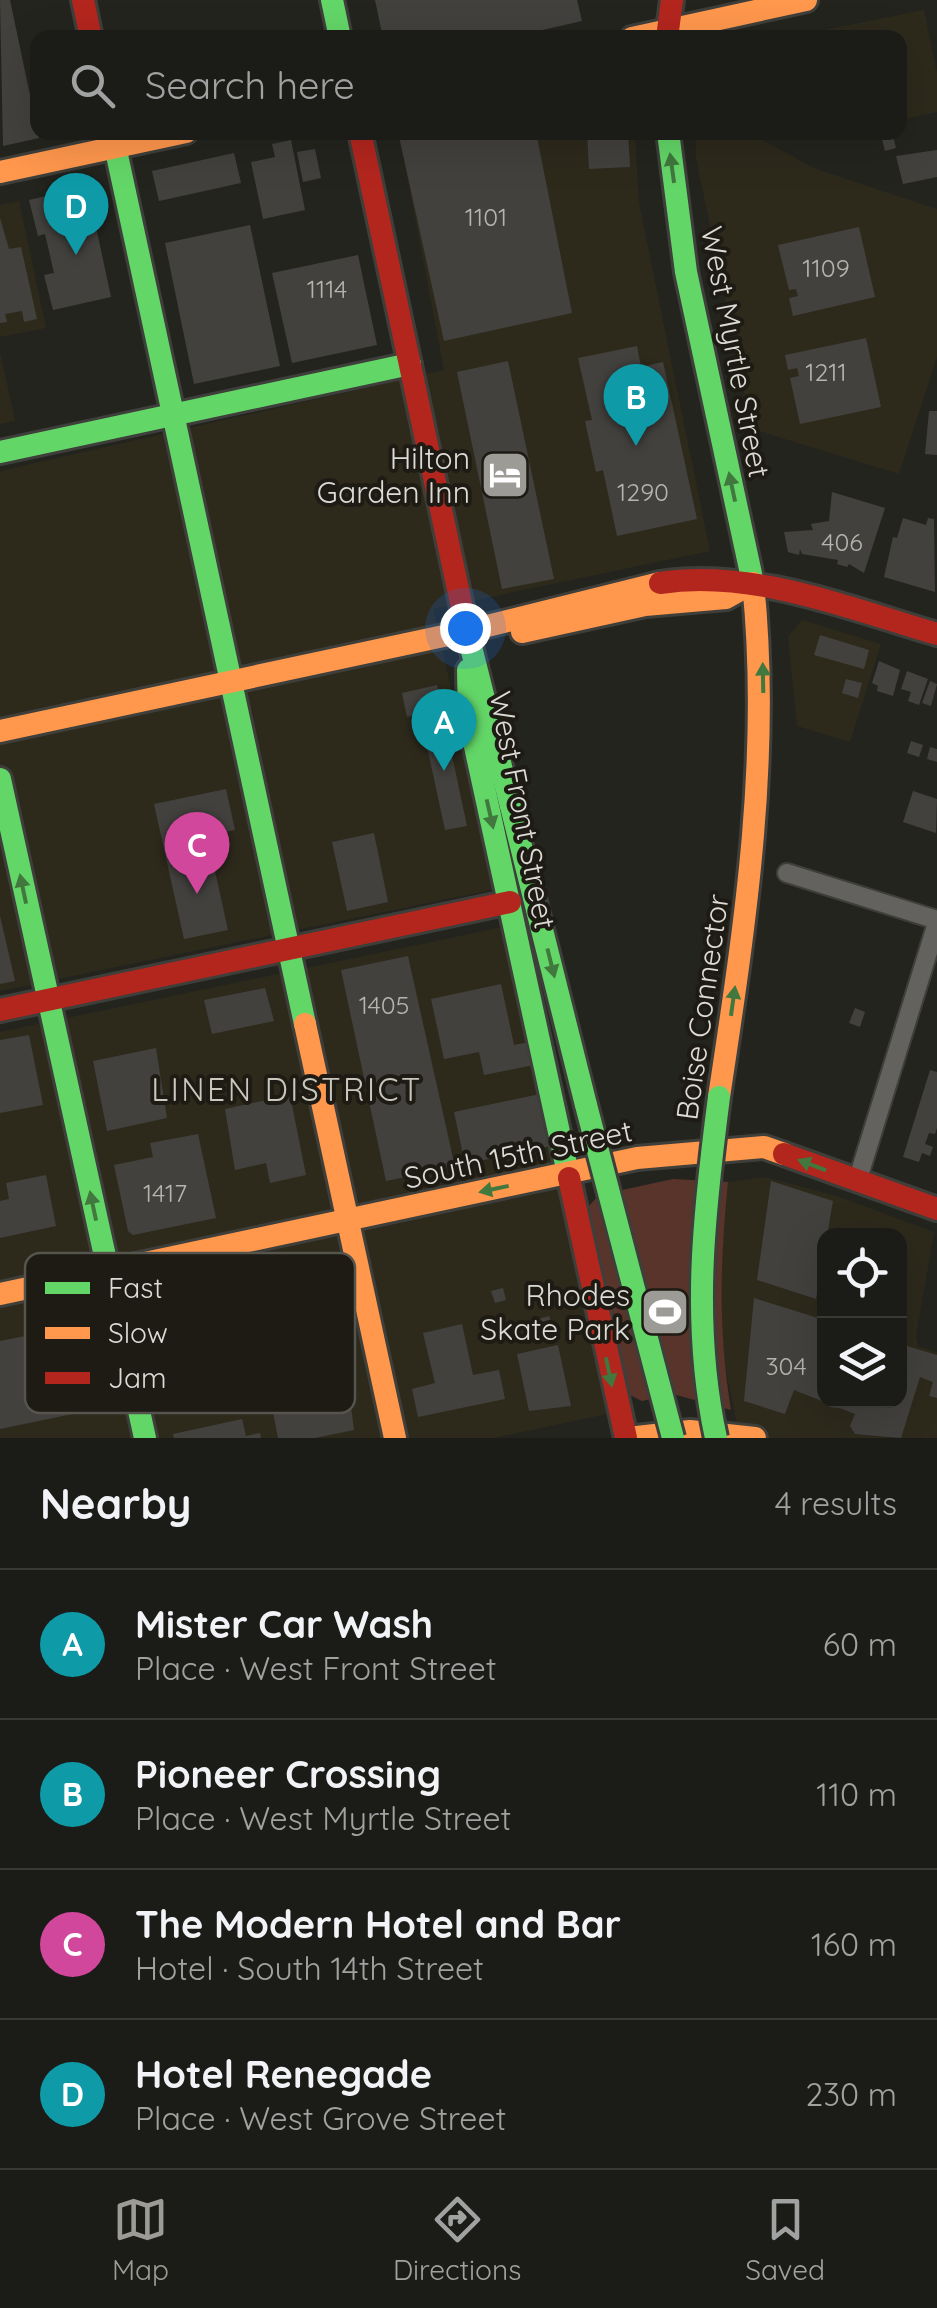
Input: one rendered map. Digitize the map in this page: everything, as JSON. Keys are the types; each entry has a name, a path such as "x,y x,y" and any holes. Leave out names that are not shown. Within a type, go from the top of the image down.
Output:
{"main road":[{"path":"83,0 89,30"},
{"path":"332,0 338,30"},
{"path":"668,30 672,0"},
{"path":"683,30 806,0"},
{"path":"0,172 114,140 355,1253"},
{"name":"West Front Street","path":"362,140 468,631 468,719 627,1438"},
{"name":"West Myrtle Street","path":"669,140 686,272 753,583"},
{"path":"0,452 410,364"},
{"path":"0,731 468,631 633,587 700,577 753,583 937,634"},
{"name":"Boise Connector","path":"716,1438 702,1364 699,1282 719,1098 760,804 763,661 753,583"},
{"path":"468,631 586,1105 682,1434"},
{"path":"0,779 103,1253"},
{"path":"0,1010 510,902"},
{"name":"South 15th Street","path":"199,1253 637,1158 764,1147 937,1209"},
{"path":"355,1254 395,1438"},
{"name":"South 15th Street","path":"0,1294 25,1289"},
{"path":"139,1413 145,1438"},
{"path":"627,1438 682,1434 754,1438"}],"street":[{"path":"787,873 937,921 857,1182"}],"shaded area":[{"path":"924,10 937,73 937,112 907,118 907,30 824,30"},
{"path":"400,140 635,140 639,203 710,551 433,609 496,889 0,991 0,471 444,370"},
{"path":"696,140 762,140 816,169 937,209 937,357 899,474 752,429 696,158"},
{"path":"19,201 46,328 0,337 0,205"},
{"path":"0,352 15,421 0,424"},
{"path":"802,620 881,644 850,742 797,726 788,637"},
{"path":"503,927 607,1414 494,1438 0,1438 0,1032"},
{"path":"765,1177 840,1197 934,1232 916,1336 918,1346 937,1352 937,1438 740,1438 721,1347 718,1278 728,1182"},
{"name":"Rhodes Skate Park","path":"673,1179 728,1182 722,1296 731,1410 673,1394 642,1401 628,1394 588,1207 599,1195"}],"building":[{"path":"0,0 10,0 30,95 30,140 3,146"},
{"path":"375,0 577,0 582,21 542,30 381,30"},
{"path":"291,140 305,210 263,219 251,162 275,157 272,144"},
{"path":"400,140 538,140 572,313 444,341"},
{"path":"587,140 628,140 630,167 589,169"},
{"path":"882,140 894,140 896,148 885,151"},
{"path":"315,149 321,178 303,182 297,152"},
{"path":"937,150 937,177 903,184 896,156"},
{"path":"234,153 241,183 159,201 152,171"},
{"path":"81,188 89,194 111,297 53,310 44,275 54,273 45,234 38,236 29,200"},
{"path":"0,218 9,249 21,247 37,319 24,322 22,311 5,314 7,322 0,323"},
{"path":"250,225 280,366 194,384 165,243"},
{"path":"859,227 875,297 793,316 789,298 798,296 796,289 789,290 778,245"},
{"path":"358,255 377,345 292,363 272,273"},
{"path":"866,338 881,407 800,424 790,378 799,376 797,368 788,370 785,355"},
{"path":"637,346 641,367 663,362 697,519 617,536 603,470 596,472 585,421 592,420 578,358"},
{"name":"Hilton Garden Inn","path":"508,361 554,579 502,589 457,372"},
{"path":"929,411 937,411 937,455 925,454"},
{"path":"832,492 885,508 864,573 849,564 837,564 838,560 802,554 800,549 799,555 788,552 784,532 813,530 811,524 829,521"},
{"path":"903,518 926,525 928,518 934,519 935,592 884,577 893,537 897,538"},
{"path":"820,635 869,650 864,669 814,655"},
{"path":"879,661 900,670 893,696 877,691 878,686 872,683"},
{"path":"907,671 928,679 919,705 908,701 911,692 901,689"},
{"path":"846,679 862,683 858,698 842,693"},
{"path":"930,681 937,684 931,706 922,703"},
{"path":"437,685 467,826 445,830 420,714 407,717 402,693"},
{"path":"911,741 923,745 919,757 907,753"},
{"path":"930,747 937,749 937,762 927,759"},
{"path":"226,789 235,830 218,833 215,823 204,826 202,817 182,822 190,857 211,853 228,930 184,939 154,804"},
{"path":"913,791 937,799 936,833 903,822"},
{"path":"374,833 388,902 347,911 332,842"},
{"path":"0,916 15,981 0,984"},
{"path":"408,956 455,1167 386,1181 341,970"},
{"path":"501,984 514,1045 529,1042 534,1065 484,1075 479,1052 444,1059 431,999"},
{"path":"265,988 274,1021 212,1034 204,1000"},
{"path":"855,1008 865,1012 860,1027 849,1023"},
{"path":"29,1035 43,1105 0,1113 0,1040"},
{"path":"156,1048 167,1118 107,1131 93,1061"},
{"path":"930,1070 937,1072 937,1128 935,1134 929,1133 925,1144 933,1147 930,1156 922,1153 919,1162 903,1157"},
{"path":"540,1094 551,1146 465,1164 454,1112"},
{"path":"290,1095 306,1175 270,1183 266,1163 235,1170 225,1109"},
{"path":"198,1134 216,1218 133,1235 128,1231 114,1165 153,1157 150,1143"},
{"path":"46,1175 56,1226 0,1238 0,1201 9,1199 6,1183"},
{"path":"771,1181 833,1201 828,1228 817,1228 816,1299 757,1280"},
{"path":"503,1288 506,1300 495,1303 491,1291"},
{"path":"754,1298 817,1318 817,1399 794,1390 785,1414 744,1401"},
{"path":"549,1316 552,1326 542,1329 539,1319"},
{"path":"462,1324 473,1375 499,1370 505,1399 418,1417 412,1389 435,1383 423,1333"},
{"path":"25,1336 25,1413 77,1413 0,1429 0,1341"},
{"path":"558,1345 571,1406 529,1411 517,1354"},
{"path":"907,1346 937,1355 937,1398 929,1396 933,1382 920,1377 901,1438 855,1434 850,1426 855,1414 840,1408 907,1408"},
{"path":"273,1413 352,1413 354,1430 315,1438 278,1438"},
{"path":"242,1419 246,1436 260,1433 261,1438 174,1438 173,1434"}],"traffic: fast":[{"path":"332,0 338,30"},
{"path":"114,140 305,1024"},
{"path":"669,140 686,272 753,583"},
{"path":"0,452 410,364"},
{"path":"467,631 586,1105"},
{"path":"468,670 469,719 569,1178"},
{"path":"0,779 104,1253"},
{"path":"716,1438 704,1352 702,1268 719,1097"},
{"path":"586,1105 673,1438"},
{"path":"139,1413 145,1438"}],"traffic: slow":[{"path":"669,30 806,0"},
{"path":"0,172 149,140"},
{"path":"0,731 467,631 660,583"},
{"path":"522,632 645,605 726,598 753,583"},
{"path":"719,1097 746,905 757,777 758,648 753,583"},
{"path":"305,1024 355,1253"},
{"path":"192,1253 637,1158 764,1147 784,1154"},
{"path":"355,1254 395,1438"},
{"path":"0,1294 25,1289"},
{"path":"628,1438 690,1431 755,1438"}],"traffic: jam":[{"path":"83,0 89,30"},
{"path":"668,30 672,0"},
{"path":"362,140 467,631"},
{"path":"660,583 695,580 765,586 937,634"},
{"path":"0,1010 510,902"},
{"path":"784,1154 937,1209"},
{"path":"569,1178 626,1438"}],"place":[{"name":"Hotel Renegade","path":"76,255"},
{"name":"Pioneer Crossing","path":"636,446"},
{"name":"Hilton Garden Inn","path":"505,475"},
{"name":"Mister Car Wash","path":"444,771"},
{"name":"The Modern Hotel and Bar","path":"197,894"},
{"name":"Rhodes Skate Park","path":"665,1312"}],"district":[{"name":"LINEN DISTRICT","path":"287,1089"}]}
